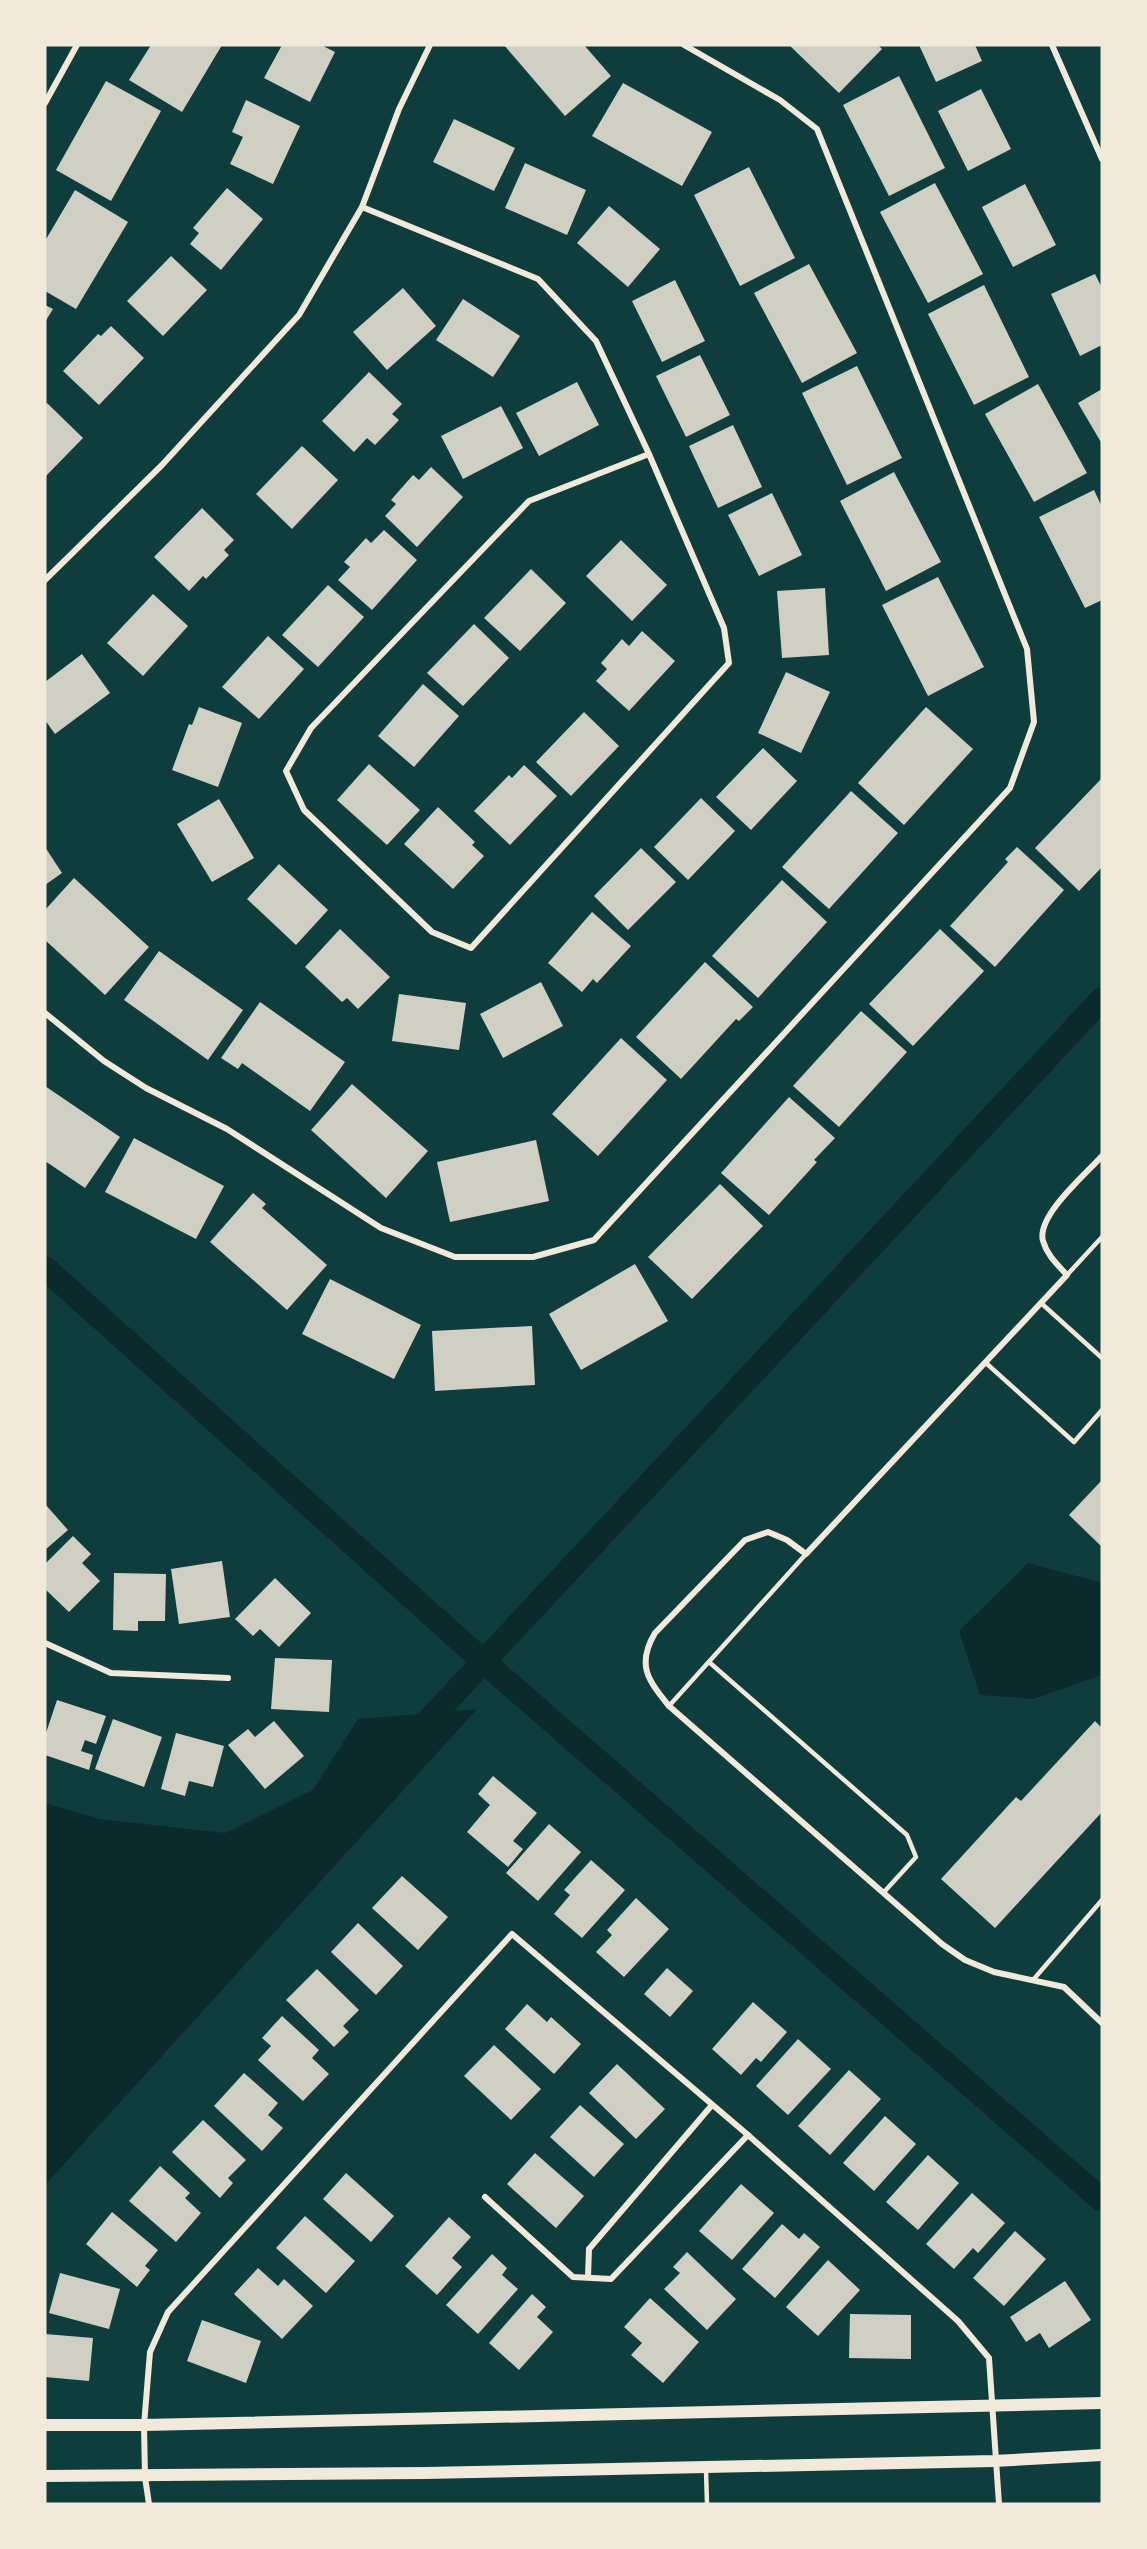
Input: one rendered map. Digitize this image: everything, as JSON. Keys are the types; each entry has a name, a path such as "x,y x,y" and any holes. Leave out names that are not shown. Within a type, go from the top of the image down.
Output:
{"main road":[{"path":"45,2425 992,2408 1102,2403"},
{"path":"45,2476 145,2477 706,2467 994,2461 1102,2455"}],"street":[{"path":"45,103 77,45"},
{"path":"45,580 129,499 270,350 299,315 362,207 399,109 430,45"},
{"path":"45,1014 104,1061 146,1088 227,1129 381,1228 454,1257 533,1257 594,1240 1010,788 1034,722 1027,649 817,129 780,100 684,45"},
{"path":"1052,45 1102,159"},
{"path":"362,207 538,279 596,341 649,454 724,628 729,663 471,948 432,932 313,819 304,810 286,771 311,728 529,501 649,454"},
{"path":"1102,1156 1048,1215 1042,1239 1048,1254 1067,1275 806,1554 787,1540 768,1532 745,1540 655,1633 647,1647 645,1667 651,1684 669,1706 942,1944 965,1959 994,1972 1064,1987 1102,2023"},
{"path":"45,1642 111,1673 228,1678"},
{"path":"149,2504 145,2477 144,2425 150,2352 168,2312 512,1935 748,2134 957,2321 989,2358 994,2461 999,2504"},
{"path":"588,2277 589,2248 712,2105"},
{"path":"485,2197 573,2277 611,2279 748,2134"}],"lane":[{"path":"1067,1275 1102,1237"},
{"path":"1041,1303 1102,1358"},
{"path":"986,1363 1074,1442 1102,1410"},
{"path":"669,1706 806,1554"},
{"path":"709,1662 907,1835 916,1857 884,1892"},
{"path":"1033,1980 1102,1900"},
{"path":"706,2467 707,2504"}],"water":[{"path":"1028,1563 1102,1583 1102,1675 1033,1699 980,1695 959,1631"},
{"path":"477,1709 45,2185 45,1803 99,1819 225,1833 313,1790 358,1719"}],"building":[{"path":"151,45 222,45 182,112 129,80"},
{"path":"282,45 321,45 335,52 310,102 264,78"},
{"path":"504,45 584,45 611,76 565,116"},
{"path":"789,45 878,45 882,49 839,93"},
{"path":"919,45 975,45 982,61 936,82"},
{"path":"899,76 945,168 889,196 843,105"},
{"path":"106,81 161,111 111,201 56,170"},
{"path":"623,83 712,132 682,186 592,136"},
{"path":"981,89 1011,149 968,171 938,111"},
{"path":"246,100 300,126 273,184 230,164 243,137 232,132"},
{"path":"454,119 515,148 494,191 433,162"},
{"path":"525,163 586,190 567,235 505,208"},
{"path":"749,167 795,258 740,286 694,195"},
{"path":"935,183 983,274 928,303 880,212"},
{"path":"1025,184 1056,245 1013,267 982,207"},
{"path":"227,188 263,219 221,270 190,244 199,233 193,228"},
{"path":"75,190 128,222 76,309 45,291 45,241"},
{"path":"609,206 660,249 628,287 577,243"},
{"path":"171,256 207,290 163,336 127,301"},
{"path":"809,264 857,353 802,383 754,293"},
{"path":"1095,274 1102,288 1102,345 1080,356 1051,294"},
{"path":"675,280 705,341 662,362 632,301"},
{"path":"984,285 1029,377 974,405 928,314"},
{"path":"403,288 436,326 387,370 353,332"},
{"path":"463,299 520,336 493,377 436,340"},
{"path":"45,305 53,309 45,322"},
{"path":"111,326 144,358 99,405 63,371 98,334 101,336"},
{"path":"700,355 730,415 686,437 656,376"},
{"path":"857,366 902,458 847,485 802,393"},
{"path":"369,372 402,404 392,414 399,420 375,445 367,438 354,452 322,421"},
{"path":"577,382 599,425 539,456 516,413"},
{"path":"1038,384 1087,473 1034,502 985,414"},
{"path":"1102,389 1102,444 1078,403"},
{"path":"47,403 83,438 45,477 45,405"},
{"path":"501,406 523,448 463,479 441,436"},
{"path":"733,425 762,487 718,508 689,446"},
{"path":"302,446 338,480 292,529 256,494"},
{"path":"431,467 463,497 417,547 385,516 396,504 391,500 413,475 419,480"},
{"path":"894,472 941,562 886,591 840,501"},
{"path":"1094,490 1102,507 1102,600 1085,608 1039,517"},
{"path":"772,493 802,555 759,576 728,515"},
{"path":"202,508 234,540 224,550 229,555 206,579 203,576 189,591 154,557"},
{"path":"384,530 417,560 372,610 338,580 350,567 344,562 366,538 371,543"},
{"path":"621,540 667,585 632,621 586,576"},
{"path":"531,569 566,603 520,651 484,618"},
{"path":"938,577 984,667 928,696 882,605"},
{"path":"328,585 364,617 318,667 282,635"},
{"path":"825,588 829,655 782,658 777,591"},
{"path":"153,594 188,626 143,676 107,643"},
{"path":"474,624 509,658 463,706 427,673"},
{"path":"642,631 675,661 629,711 596,681 607,669 601,663 622,639 629,646"},
{"path":"268,636 304,669 259,719 222,687"},
{"path":"82,654 110,693 55,734 45,720 45,682"},
{"path":"786,672 830,692 801,753 758,733"},
{"path":"423,684 459,716 414,767 378,736"},
{"path":"199,707 242,723 218,787 172,770 189,724 192,725"},
{"path":"926,707 973,749 904,825 858,783"},
{"path":"584,712 619,746 571,796 536,762"},
{"path":"763,748 797,781 751,830 716,797"},
{"path":"369,764 420,810 387,845 337,800"},
{"path":"524,765 557,796 510,845 474,811 509,775 512,778"},
{"path":"1102,778 1102,867 1079,891 1035,848"},
{"path":"851,791 898,833 829,909 782,867"},
{"path":"701,798 735,831 688,880 654,847"},
{"path":"219,799 254,858 212,882 177,824"},
{"path":"438,807 475,842 472,845 484,856 453,889 404,844"},
{"path":"45,847 62,873 45,885"},
{"path":"1017,847 1064,890 995,967 950,926 1008,862 1005,859"},
{"path":"641,848 676,882 628,930 594,896"},
{"path":"279,864 328,910 296,945 247,899"},
{"path":"74,878 149,947 105,995 45,940 45,910"},
{"path":"782,880 827,922 758,998 712,956"},
{"path":"592,912 631,946 597,983 593,979 582,992 548,963"},
{"path":"340,929 390,977 358,1009 347,998 342,1002 305,967"},
{"path":"940,929 984,971 913,1046 869,1004"},
{"path":"159,951 243,1010 208,1060 124,1000"},
{"path":"705,962 753,1007 739,1021 736,1019 681,1079 636,1037"},
{"path":"541,982 563,1026 503,1058 480,1014"},
{"path":"399,994 466,1003 459,1050 392,1041"},
{"path":"260,1002 345,1062 310,1111 242,1063 238,1069 221,1058"},
{"path":"861,1011 907,1052 839,1127 793,1086"},
{"path":"621,1038 667,1080 598,1156 552,1114"},
{"path":"352,1084 428,1151 386,1198 311,1130"},
{"path":"45,1086 120,1137 85,1188 45,1161"},
{"path":"789,1097 835,1138 814,1160 817,1162 769,1215 721,1173"},
{"path":"134,1138 224,1186 196,1239 105,1192"},
{"path":"536,1140 549,1201 450,1222 437,1162"},
{"path":"720,1184 763,1226 692,1299 648,1257"},
{"path":"253,1193 266,1204 262,1208 327,1265 287,1310 210,1242"},
{"path":"635,1264 668,1321 581,1370 549,1314"},
{"path":"330,1279 421,1325 394,1379 302,1334"},
{"path":"532,1326 535,1385 435,1391 432,1331"},
{"path":"1102,1480 1102,1547 1069,1515"},
{"path":"45,1504 68,1530 45,1550"},
{"path":"73,1536 91,1554 82,1563 100,1581 69,1612 45,1589 45,1564"},
{"path":"222,1561 230,1617 179,1624 171,1569"},
{"path":"114,1573 166,1574 165,1621 138,1621 138,1631 113,1630"},
{"path":"275,1578 311,1613 279,1647 260,1629 253,1636 235,1619"},
{"path":"275,1658 332,1660 329,1712 271,1709"},
{"path":"57,1700 106,1716 96,1744 85,1740 81,1751 93,1755 89,1770 45,1755 45,1736"},
{"path":"113,1719 162,1737 144,1787 95,1769"},
{"path":"274,1721 304,1756 265,1789 228,1745 248,1729 255,1737"},
{"path":"1095,1721 1102,1728 1102,1812 995,1928 941,1879 1016,1797 1021,1801"},
{"path":"176,1733 224,1746 213,1787 189,1781 185,1796 161,1789"},
{"path":"493,1776 537,1813 513,1841 523,1849 508,1867 467,1832 490,1805 478,1794"},
{"path":"549,1824 581,1852 538,1901 506,1873"},
{"path":"591,1860 625,1890 582,1938 554,1914 570,1895 564,1890"},
{"path":"402,1876 448,1917 418,1950 372,1908"},
{"path":"636,1898 669,1929 624,1977 596,1952 612,1935 607,1930"},
{"path":"358,1923 403,1966 376,1995 331,1952"},
{"path":"667,1968 693,1991 670,2017 644,1994"},
{"path":"317,1969 359,2010 343,2026 349,2032 334,2047 286,2000"},
{"path":"753,2002 787,2032 761,2062 756,2058 741,2075 712,2049"},
{"path":"527,2004 547,2022 551,2017 581,2044 554,2074 505,2029"},
{"path":"282,2016 319,2050 312,2058 329,2074 303,2101 258,2060 271,2046 262,2038"},
{"path":"798,2039 831,2069 788,2115 756,2086"},
{"path":"494,2045 541,2089 511,2120 464,2076"},
{"path":"617,2064 665,2109 636,2139 589,2093"},
{"path":"849,2070 881,2099 830,2155 798,2126"},
{"path":"244,2073 278,2103 268,2115 283,2128 262,2151 214,2106"},
{"path":"580,2105 624,2144 594,2177 550,2137"},
{"path":"885,2116 916,2144 874,2191 843,2163"},
{"path":"203,2120 246,2160 228,2178 233,2183 220,2198 172,2152"},
{"path":"535,2153 584,2196 556,2228 507,2184"},
{"path":"928,2155 959,2183 918,2230 886,2202"},
{"path":"160,2166 190,2193 185,2198 201,2213 176,2242 129,2201"},
{"path":"346,2173 394,2216 371,2242 323,2199"},
{"path":"741,2184 774,2213 732,2260 699,2231"},
{"path":"972,2193 1005,2223 978,2253 973,2248 954,2269 926,2244"},
{"path":"112,2212 158,2250 145,2266 150,2270 137,2287 86,2244"},
{"path":"305,2216 355,2261 326,2293 276,2248"},
{"path":"449,2217 471,2237 452,2258 462,2267 437,2295 405,2266"},
{"path":"782,2224 799,2239 804,2233 820,2247 775,2298 742,2269"},
{"path":"1015,2231 1046,2259 1004,2306 973,2278"},
{"path":"687,2252 736,2299 707,2330 664,2289 680,2273 673,2267"},
{"path":"492,2254 507,2268 502,2275 518,2289 478,2334 446,2305"},
{"path":"828,2260 860,2290 818,2336 786,2307"},
{"path":"258,2268 278,2286 284,2279 313,2306 282,2339 234,2294"},
{"path":"60,2273 120,2289 109,2329 49,2313"},
{"path":"1065,2281 1091,2320 1049,2348 1040,2333 1026,2342 1010,2317"},
{"path":"532,2294 546,2307 537,2317 553,2332 519,2370 489,2343"},
{"path":"650,2298 699,2342 663,2383 631,2355 642,2343 624,2327"},
{"path":"850,2314 911,2315 911,2359 849,2358"},
{"path":"202,2320 261,2341 246,2383 187,2361"},
{"path":"45,2334 93,2338 89,2381 45,2377"}],"waterway":[{"path":"414,1736 1102,999"},
{"path":"45,1268 483,1661 1102,2200"}]}
